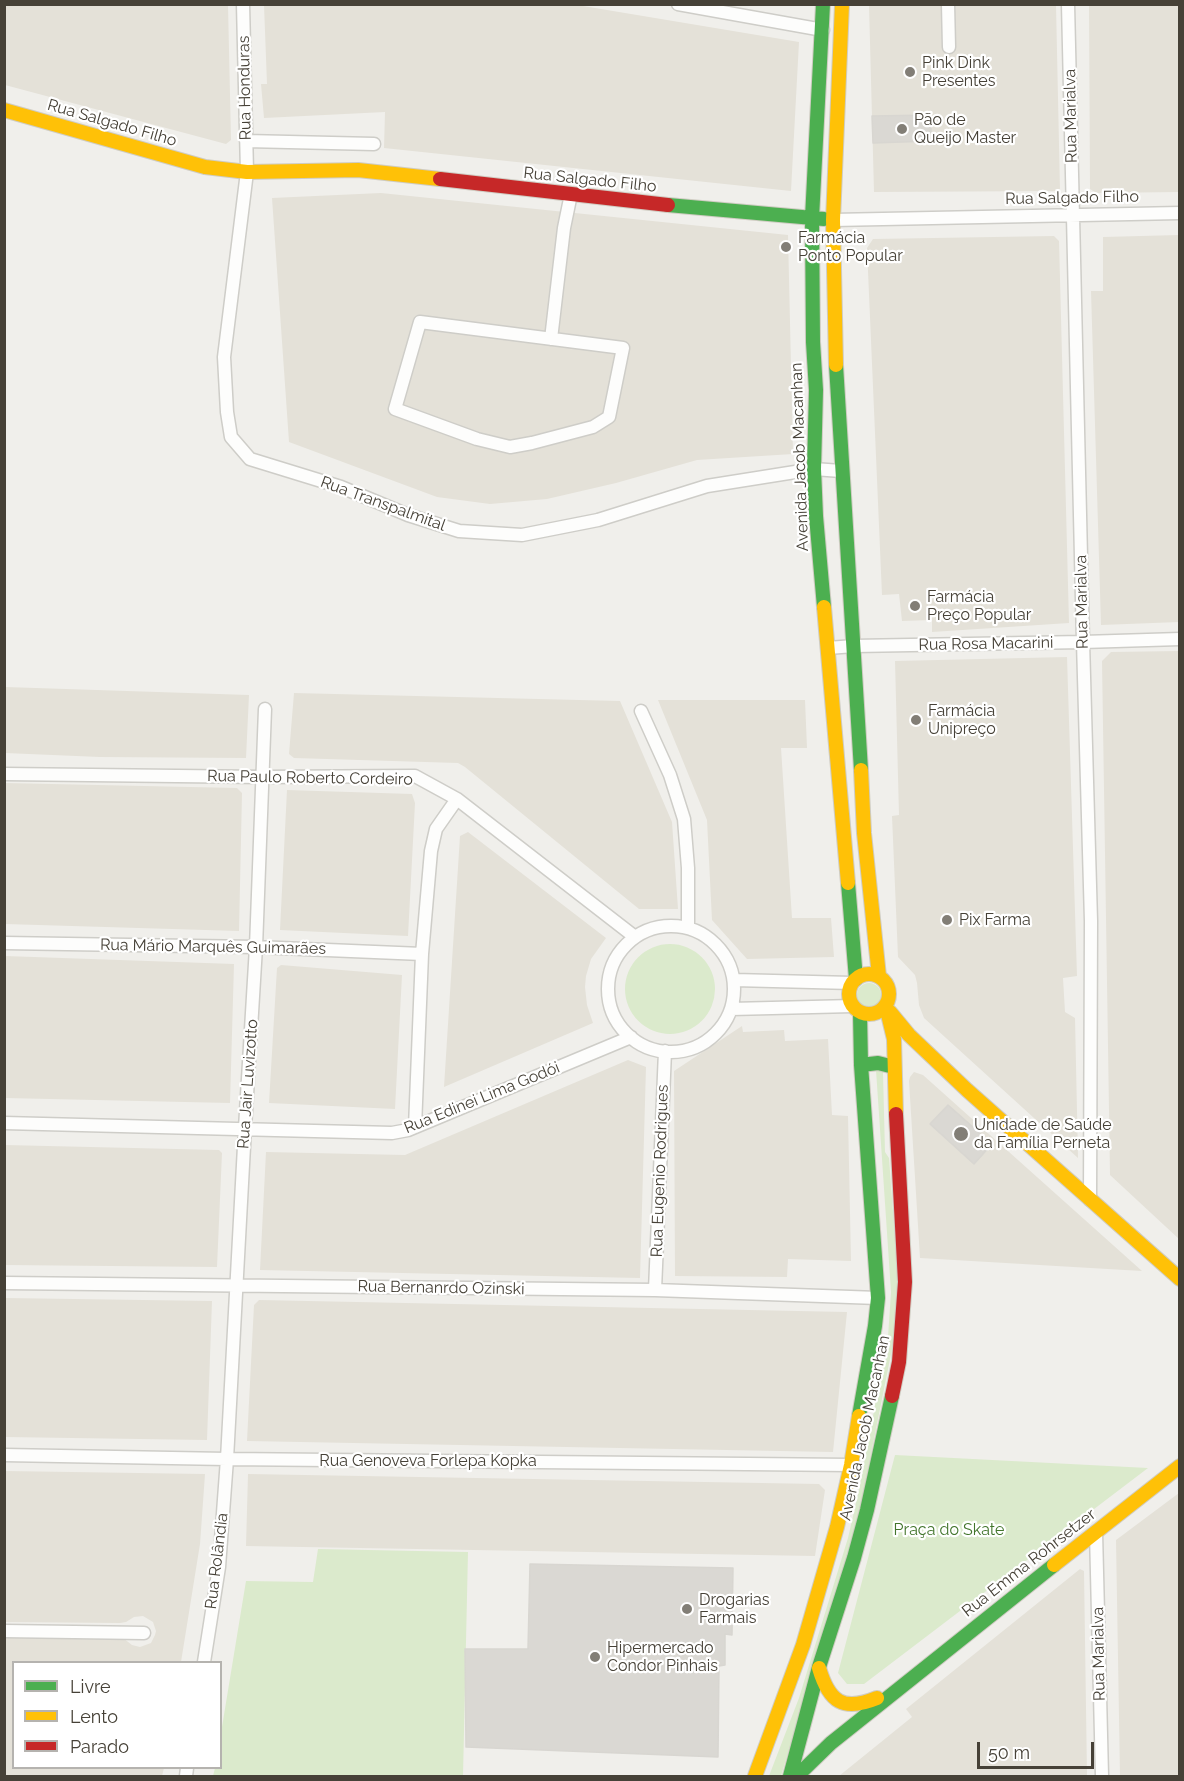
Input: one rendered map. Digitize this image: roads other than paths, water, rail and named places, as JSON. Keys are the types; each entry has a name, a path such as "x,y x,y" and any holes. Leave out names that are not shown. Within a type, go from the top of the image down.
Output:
{"main road":[{"name":"Avenida Jacob Macanhan","path":"823,4 812,218 813,342 816,390 814,469 854,981"},
{"path":"842,4 833,220 836,391 854,646 864,832 879,976"},
{"name":"Rua Salgado Filho","path":"4,110 205,167 247,172 358,170 700,209 833,220"},
{"path":"867,974 879,976 887,984 889,990 890,995 886,1006 874,1014 856,1009 849,995 854,981 867,974"},
{"name":"Avenida Jacob Macanhan","path":"790,1776 819,1667 867,1510 899,1362 905,1282 897,1152 894,1040 886,1006"},
{"path":"886,1006 909,1035 932,1058 1179,1279"},
{"name":"Avenida Jacob Macanhan","path":"755,1776 803,1645 837,1527 851,1465 875,1326 878,1298 856,1009"},
{"path":"861,1065 880,1062 894,1066"},
{"name":"Rua Emma Rohrsetzer","path":"797,1776 831,1743 900,1687 1179,1466"},
{"name":"Rua Emma Rohrsetzer","path":"819,1667 831,1696 846,1706 868,1703 900,1687"}],"street":[{"name":"Rua Honduras","path":"243,4 247,172"},
{"path":"678,4 823,30"},
{"path":"948,4 949,47"},
{"name":"Rua Marialva","path":"1068,4 1091,921 1090,1200"},
{"path":"246,141 374,144"},
{"name":"Rua Transpalmital","path":"247,172 224,357 227,412 231,437 250,459 341,487 408,515 459,531 522,535 598,520 707,486 814,469 841,471"},
{"path":"551,339 564,228 571,194"},
{"name":"Rua Salgado Filho","path":"833,220 1179,213"},
{"path":"420,322 551,339 623,348 609,417 593,427 510,447 477,439 395,410 420,322"},
{"name":"Rua Rosa Macarini","path":"828,648 1179,639"},
{"name":"Rua Jair Luvizotto","path":"227,1460 256,947 265,709"},
{"path":"641,711 670,775 684,819 688,868 688,928"},
{"name":"Rua Paulo Roberto Cordeiro","path":"4,774 415,776 457,799 635,937"},
{"path":"415,1127 422,954 431,851 436,829 457,799"},
{"path":"663,927 688,928 705,936 718,947 728,962 734,980 731,1009 720,1029 705,1042 686,1050 664,1051 647,1047 631,1037 614,1015 609,1001 610,974 615,960 635,937 663,927"},
{"name":"Rua Mário Marquês Guimarães","path":"4,943 256,947 422,954"},
{"path":"734,980 854,981"},
{"path":"731,1009 856,1009"},
{"name":"Rua Edinei Lima Godói","path":"4,1124 392,1133 415,1127 631,1037"},
{"name":"Rua Eugenio Rodrigues","path":"655,1290 664,1051"},
{"name":"Rua Bernanrdo Ozinski","path":"4,1282 655,1290 878,1298"},
{"name":"Rua Genoveva Forlepa Kopka","path":"4,1455 227,1460 851,1465"},
{"name":"Rua Rolândia","path":"204,1661 219,1567 227,1460"},
{"name":"Rua Marialva","path":"1096,1532 1102,1776"},
{"path":"4,1630 144,1633"}],"place":[{"name":"Pink Dink Presentes","path":"910,72"},
{"name":"Pão de Queijo Master","path":"902,129"},
{"name":"Farmácia Ponto Popular","path":"786,247"},
{"name":"Farmácia Preço Popular","path":"915,606"},
{"name":"Farmácia Unipreço","path":"916,720"},
{"name":"Pix Farma","path":"947,920"},
{"name":"Unidade de Saúde da Família Perneta","path":"961,1134"},
{"name":"Drogarias Farmais","path":"687,1609"},
{"name":"Hipermercado Condor Pinhais","path":"595,1657"}],"park label":[{"name":"Praça do Skate","path":"949,1530"}]}
